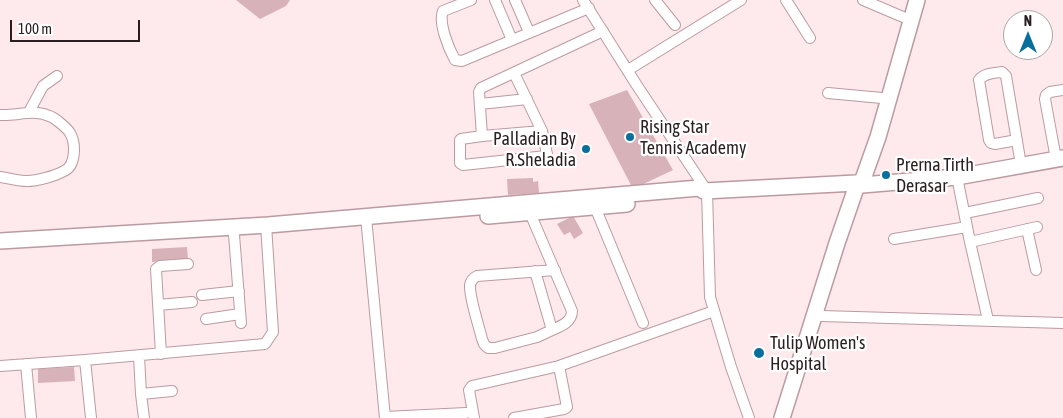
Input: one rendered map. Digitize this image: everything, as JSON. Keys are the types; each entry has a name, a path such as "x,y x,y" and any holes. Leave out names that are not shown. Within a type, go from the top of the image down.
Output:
{"street":[{"path":"471,0 443,11 441,16 455,60 462,61 512,40 586,4 705,191 710,297 749,418"},
{"path":"495,0 512,40"},
{"path":"515,0 529,32"},
{"path":"655,0 675,25"},
{"path":"628,70 741,0"},
{"path":"786,0 810,38"},
{"path":"863,0 903,17"},
{"path":"790,418 860,184 908,0"},
{"path":"782,418 837,242 878,137 916,0"},
{"path":"482,136 479,92 481,88 603,31"},
{"path":"1017,140 991,143 980,80 984,75 1002,72 1006,76 1017,140 1021,165"},
{"path":"514,73 542,131 546,156 463,165 460,163 461,139 542,131"},
{"path":"28,112 43,86 57,76"},
{"path":"0,242 266,229 699,188 705,191 860,184 957,177 1059,158 1046,95 1050,92 1063,90"},
{"path":"828,93 882,98"},
{"path":"480,104 527,99"},
{"path":"0,115 36,112 52,116 69,132 73,140 74,154 66,171 49,177 28,181 0,177"},
{"path":"957,177 988,320"},
{"path":"366,221 595,208 700,196 705,191"},
{"path":"965,213 1038,198"},
{"path":"595,208 643,323"},
{"path":"530,213 555,270 572,311 572,315 570,320 562,326 537,337 495,348 488,348 482,339 471,293 470,284 472,279 477,276 555,270"},
{"path":"366,221 385,417 470,415 469,390 472,386 559,366 714,311"},
{"path":"894,239 967,227"},
{"path":"970,242 1032,228 1036,270"},
{"path":"0,250 57,248 234,235 266,229"},
{"path":"0,366 139,356 265,344 273,332 266,229"},
{"path":"206,319 241,319 234,235"},
{"path":"161,354 156,269 160,266 188,264"},
{"path":"535,271 552,330"},
{"path":"202,295 238,291"},
{"path":"158,305 192,302"},
{"path":"821,316 1063,323"},
{"path":"139,356 144,418"},
{"path":"85,360 91,418"},
{"path":"26,364 31,418"},
{"path":"514,418 567,407 559,366"},
{"path":"141,394 172,391"}],"shaded area":[{"path":"236,0 290,0 286,6 260,19"},
{"name":"Rising Star Tennis Academy","path":"627,90 673,170 633,189 589,104"},
{"path":"533,178 533,182 538,181 539,193 508,195 507,179"},
{"path":"573,216 583,233 574,239 570,232 564,235 557,224"},
{"path":"187,247 188,259 152,262 152,249"},
{"path":"74,367 75,381 38,383 38,369"}],"place":[{"name":"Rising Star Tennis Academy","path":"630,137"},
{"name":"Palladian By R.Sheladia","path":"586,149"},
{"name":"Prerna Tirth Derasar","path":"886,175"},
{"name":"Tulip Women's Hospital","path":"759,353"}]}
